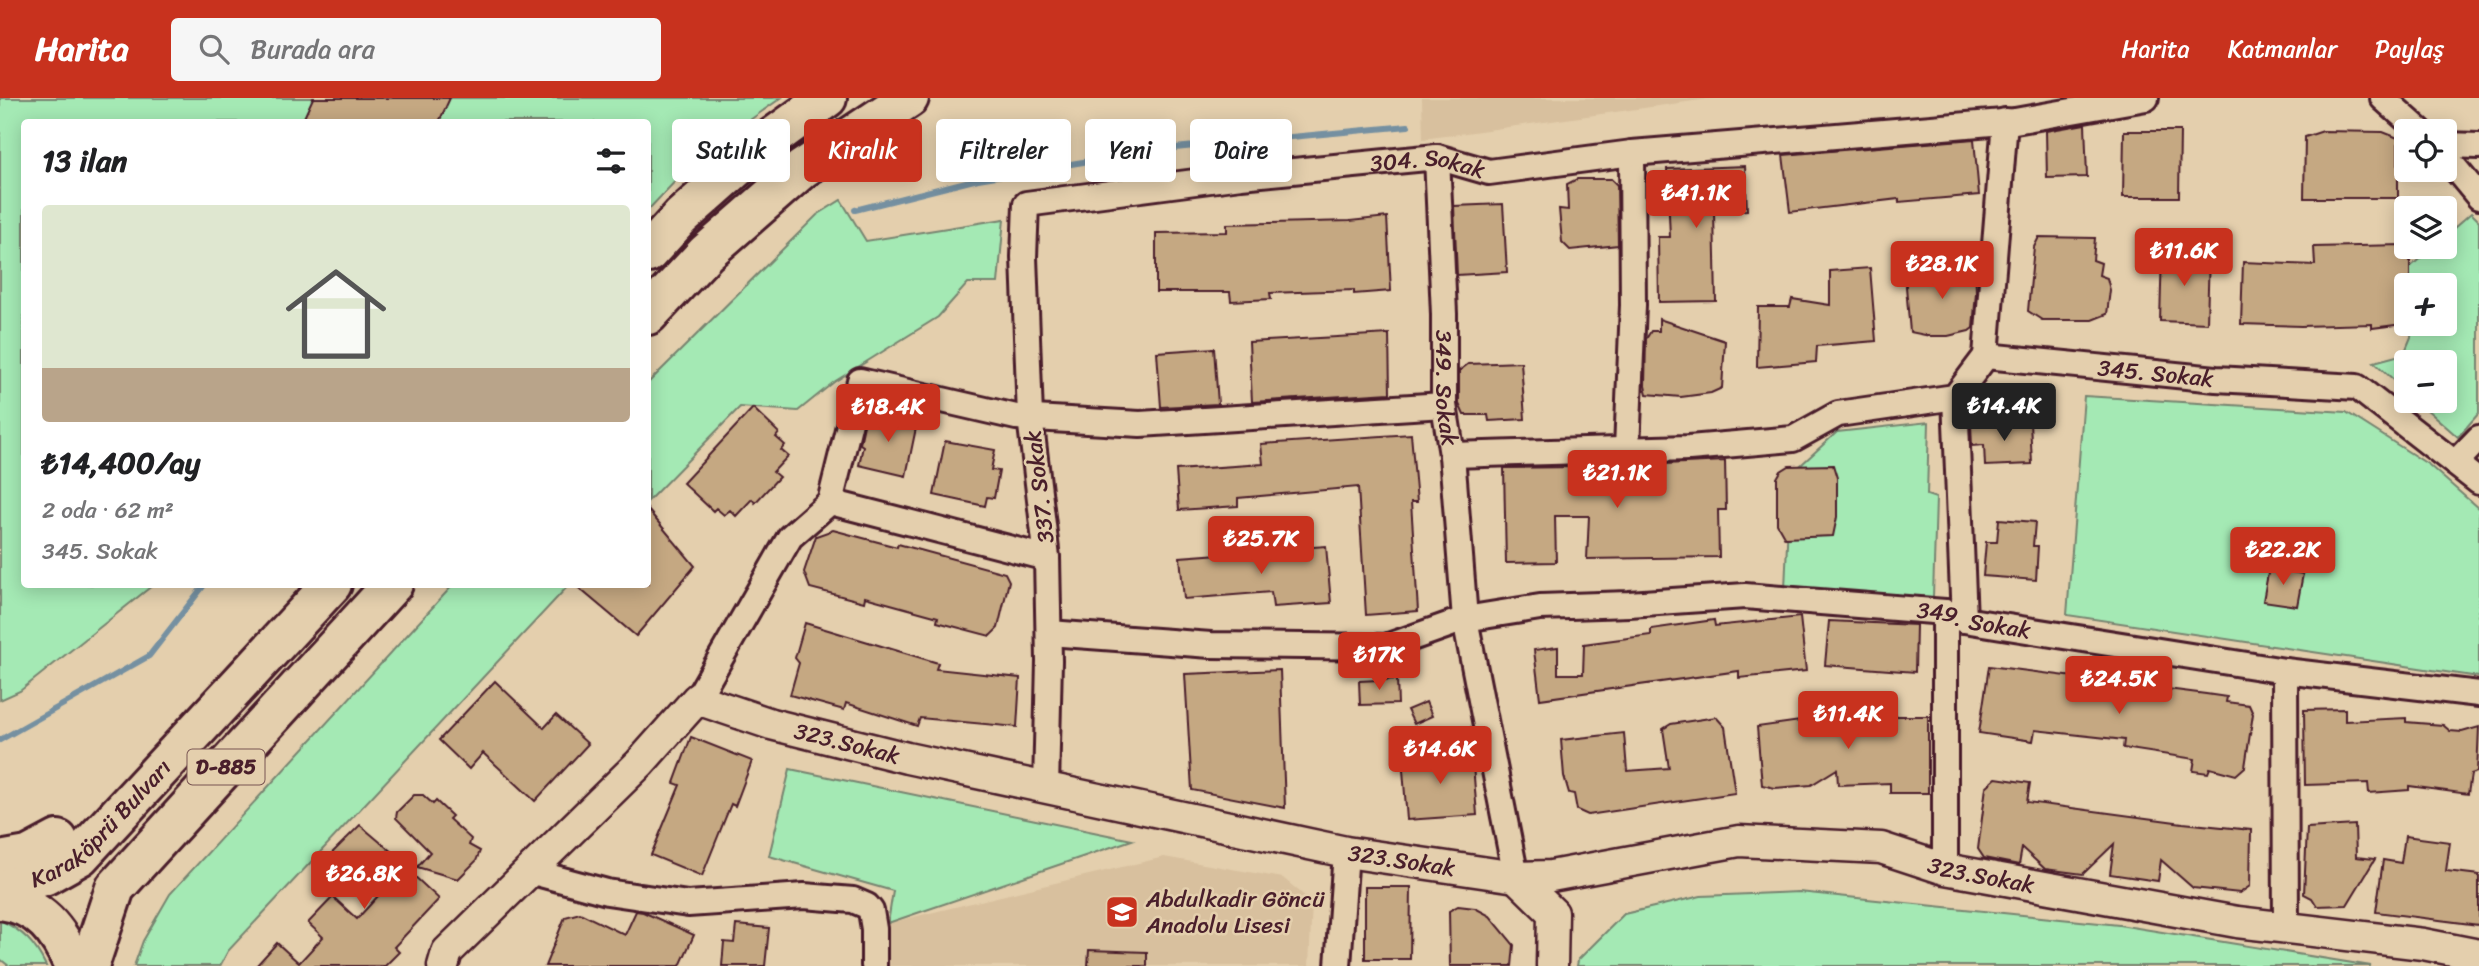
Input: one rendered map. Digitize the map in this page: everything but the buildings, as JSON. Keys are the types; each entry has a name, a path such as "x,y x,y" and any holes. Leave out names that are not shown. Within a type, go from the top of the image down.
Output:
{"highway":[{"path":"651,250 681,217 761,146 827,98"},
{"path":"651,312 706,253 802,169 909,98"},
{"name":"Karaköprü Bulvarı","path":"0,891 46,875 80,856 328,588"},
{"name":"D-885","path":"89,966 115,888 389,588"},
{"path":"0,861 28,856 136,796"},
{"path":"0,900 13,902 41,916 62,939 74,966"}],"street":[{"name":"304. Sokak","path":"1044,202 1241,176 1437,157 1489,172 1632,153 2004,121 2146,98"},
{"path":"2383,98 2407,119"},
{"path":"1945,869 1955,615 1955,397 1986,356 2004,121"},
{"path":"2457,145 2479,146"},
{"path":"1627,449 1633,305 1632,153"},
{"name":"349. Sokak","path":"1437,157 1444,314 1444,405 1452,455 1465,619 1516,877"},
{"path":"2457,170 2479,197"},
{"name":"337. Sokak","path":"1044,202 1026,204 1024,257 1031,417 1047,558 1049,633 1046,788"},
{"name":"345. Sokak","path":"1986,356 2216,379 2357,387 2479,482"},
{"path":"443,966 447,952 640,763 697,699 790,537 831,502 860,381 982,410 1031,417 1140,424 1444,405"},
{"path":"1452,455 1689,449 1793,439 1838,414 1955,397"},
{"path":"2455,463 2479,438"},
{"path":"831,502 1047,558"},
{"name":"349. Sokak","path":"1465,619 1540,607 1745,596 1955,615 2285,671 2479,694"},
{"path":"1049,633 1211,645 1386,647 1465,619"},
{"path":"2285,671 2286,929"},
{"name":"323.Sokak","path":"697,699 771,724 907,758 1346,852 1516,877 1551,876 1739,841 1881,848 1945,869 2286,929 2423,944 2479,955"},
{"path":"1338,966 1346,852"},
{"path":"529,871 607,892 688,904 804,896 853,900 867,906 871,911 874,966"},
{"path":"1516,877 1553,913 1552,966"}],"shaded area":[{"path":"1422,98 1715,98 1423,139"},
{"name":"Abdulkadir Göncü Anadolu Lisesi","path":"1164,857 1283,878 1312,902 1309,966 881,966 880,940 888,923"}],"green space":[{"path":"0,98 781,98 751,119 672,119 672,182 674,182 651,207 651,119 21,119 21,588 149,588 20,691 0,700"},
{"path":"841,200 866,241 1004,219 998,283 968,283 938,317 834,382 798,411 740,407 651,498 651,380 817,215"},
{"path":"2471,213 2479,221 2479,413 2458,437 2431,413 2457,413 2457,350 2406,350 2411,336 2457,336 2457,273 2409,273 2408,269 2419,259 2457,259 2457,225"},
{"path":"2394,357 2394,380 2374,362"},
{"path":"2084,396 2346,412 2429,465 2479,509 2479,677 2067,615"},
{"path":"1929,422 1927,495 1936,498 1933,597 1785,589 1790,475 1837,432"},
{"path":"450,588 566,588 228,951 220,966 134,966 143,941 170,894"},
{"path":"790,769 1132,840 888,923 893,891 769,856"},
{"path":"1799,892 2119,925 2371,966 1577,966 1578,960 1624,914 1701,896"},
{"path":"0,920 28,938 46,966 9,966 0,959"}],"waterway":[{"path":"855,210 978,179 1164,149 1408,126"},
{"path":"0,740 149,656 202,588"}],"place":[{"name":"Abdulkadir Göncü Anadolu Lisesi","path":"1122,912"}]}
